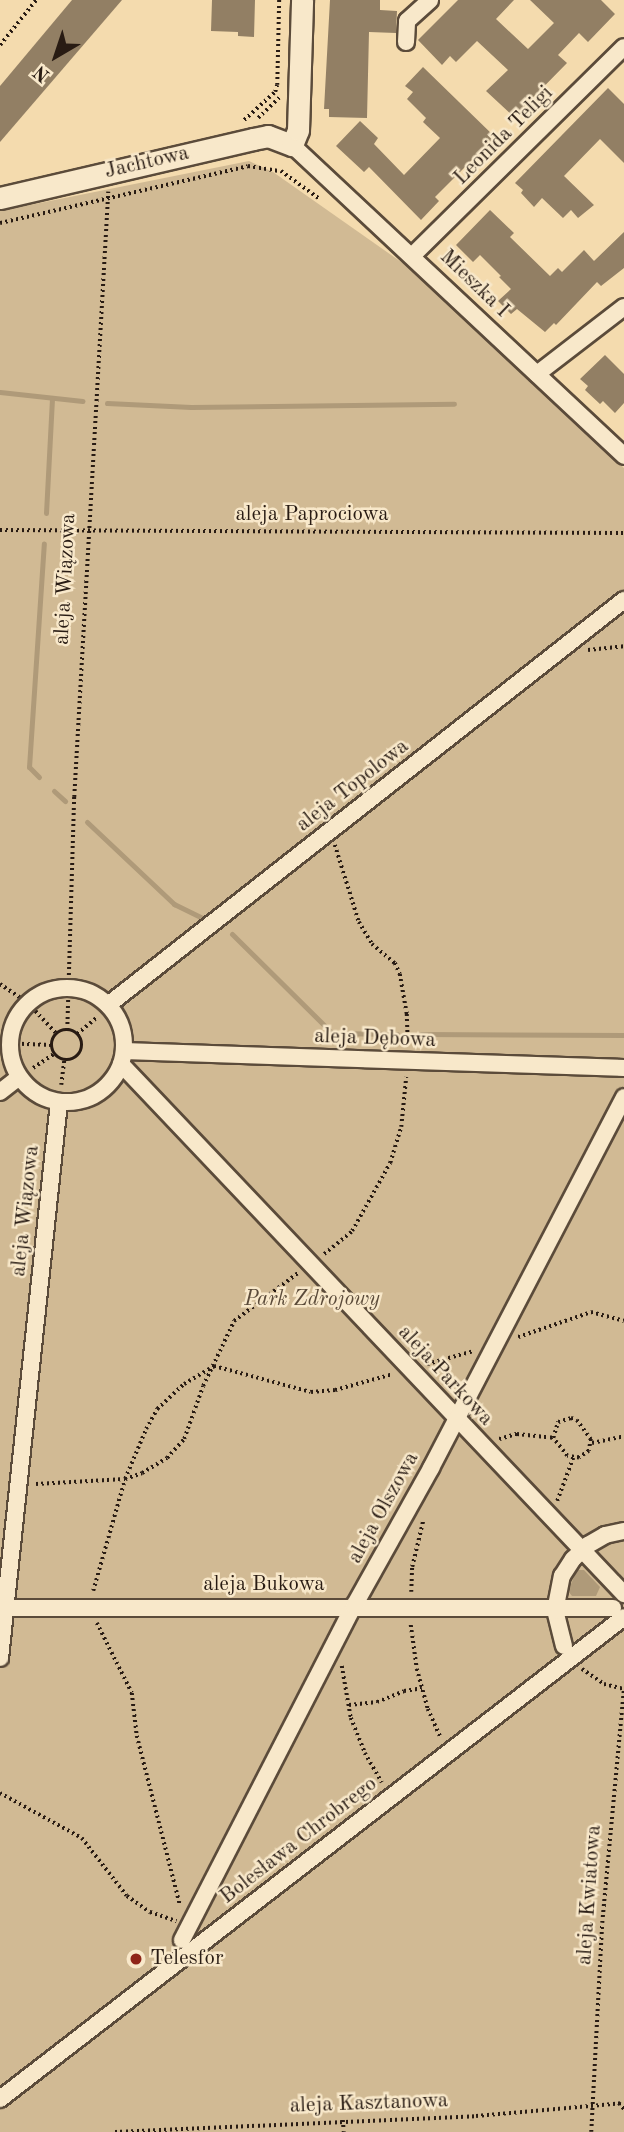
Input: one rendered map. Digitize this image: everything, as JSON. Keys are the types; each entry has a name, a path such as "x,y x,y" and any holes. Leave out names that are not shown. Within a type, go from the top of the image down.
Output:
{"street":[{"path":"292,145 298,130 302,0"},
{"path":"406,42 407,21 430,0"},
{"name":"Leonida Teligi","path":"413,256 624,47"},
{"name":"Jachtowa","path":"0,198 268,136 292,145"},
{"name":"Mieszka I","path":"292,145 624,456"},
{"path":"537,374 624,307"},
{"name":"aleja Topolowa","path":"108,1005 624,600"},
{"path":"70,988 90,993 108,1005 123,1034 122,1057 103,1090 74,1102 58,1102 37,1093 19,1077 5,1043 18,1015 28,1003 47,991 70,988"},
{"name":"aleja Dębowa","path":"122,1057 624,1068"},
{"name":"aleja Parkowa","path":"122,1057 456,1418 624,1594"},
{"path":"0,1092 19,1077"},
{"name":"aleja Olszowa","path":"186,1930 624,1097"},
{"name":"aleja Wiązowa","path":"0,1658 3,1608 58,1102"},
{"path":"564,1646 557,1630 555,1607 562,1576 582,1550 605,1535 624,1531"},
{"name":"aleja Bukowa","path":"3,1608 555,1607 618,1612"},
{"name":"Bolesława Chrobrego","path":"0,2099 618,1612"}],"path":[{"path":"0,45 36,0"},
{"path":"238,142 228,129 236,127 275,92 279,0"},
{"path":"236,168 238,142 243,131 279,98 284,86 285,61"},
{"path":"0,223 257,165 274,168 321,200"},
{"name":"aleja Wiązowa","path":"67,1030 74,797 108,198 105,173"},
{"name":"aleja Paprociowa","path":"0,530 624,533"},
{"path":"0,984 28,1003 56,1034"},
{"path":"77,1034 108,1005"},
{"path":"67,1030 77,1034 81,1042 80,1052 74,1058 64,1060 54,1054 51,1045 56,1034 67,1030"},
{"path":"5,1043 51,1045"},
{"path":"19,1077 54,1054"},
{"path":"58,1102 64,1060"},
{"path":"186,1930 137,1736 132,1693 128,1680 102,1636 92,1607 94,1590 125,1479 146,1429 166,1401 200,1373 214,1366"},
{"path":"553,1438 558,1422 570,1418 589,1434 591,1443 584,1455 573,1458"},
{"path":"480,1443 517,1434 553,1438 573,1458"},
{"path":"591,1443 624,1436"},
{"path":"548,1515 562,1492 573,1458"},
{"path":"338,1638 349,1704 365,1753 383,1785"},
{"path":"581,1668 604,1684 624,1689"},
{"path":"349,1704 377,1702 404,1691 422,1688"},
{"name":"aleja Kwiatowa","path":"591,2132 603,1911 624,1689"},
{"path":"0,1793 82,1838 127,1896 150,1912 186,1930"},
{"path":"621,2103 624,2109"},
{"name":"aleja Kasztanowa","path":"115,2132 476,2116 621,2103"},
{"path":"342,2120 344,2132"}],"green space":[{"name":"Park Zdrojowy","path":"249,161 273,172 404,264 624,468 624,2132 0,2132 0,211"}],"shaded area":[{"path":"577,1570 584,1570 600,1587 596,1596 572,1596 568,1591"}],"building":[{"path":"72,0 122,0 0,142 0,86"},
{"path":"212,0 255,0 254,37 238,36 238,32 211,31"},
{"path":"330,0 380,0 380,10 397,11 396,33 369,32 367,118 329,117 329,109 324,109"},
{"path":"458,0 514,0 496,19 528,49 554,23 530,0 601,0 615,14 588,42 579,33 558,55 567,63 514,117 486,91 508,70 477,41 456,62 450,56 442,65 418,40"},
{"path":"423,67 495,137 435,197 439,201 421,220 369,167 364,172 336,146 360,121 378,138 374,144 404,175 440,138 423,122 426,118 407,99 413,92 405,86"},
{"path":"608,88 624,104 624,163 600,139 564,176 594,205 578,218 571,210 563,218 542,198 534,207 515,183"},
{"path":"490,210 514,233 510,237 550,276 558,268 562,272 584,250 594,261 624,232 624,268 601,286 597,282 556,325 554,323 545,332 517,309 511,314 498,301 511,289 499,277 501,276 480,255 473,262 456,245"},
{"path":"605,355 624,374 624,403 615,413 603,401 600,404 585,390 588,386 580,379"}],"waterway":[{"path":"0,392 83,401"},
{"path":"46,513 52,398"},
{"path":"107,403 191,407 454,404"},
{"path":"39,777 29,767 44,544"},
{"path":"54,791 65,801"},
{"path":"87,822 174,904 205,919"},
{"path":"232,934 332,1033 397,1034"},
{"path":"421,1034 624,1035"}],"place":[{"name":"Telesfor","path":"136,1959"}]}
